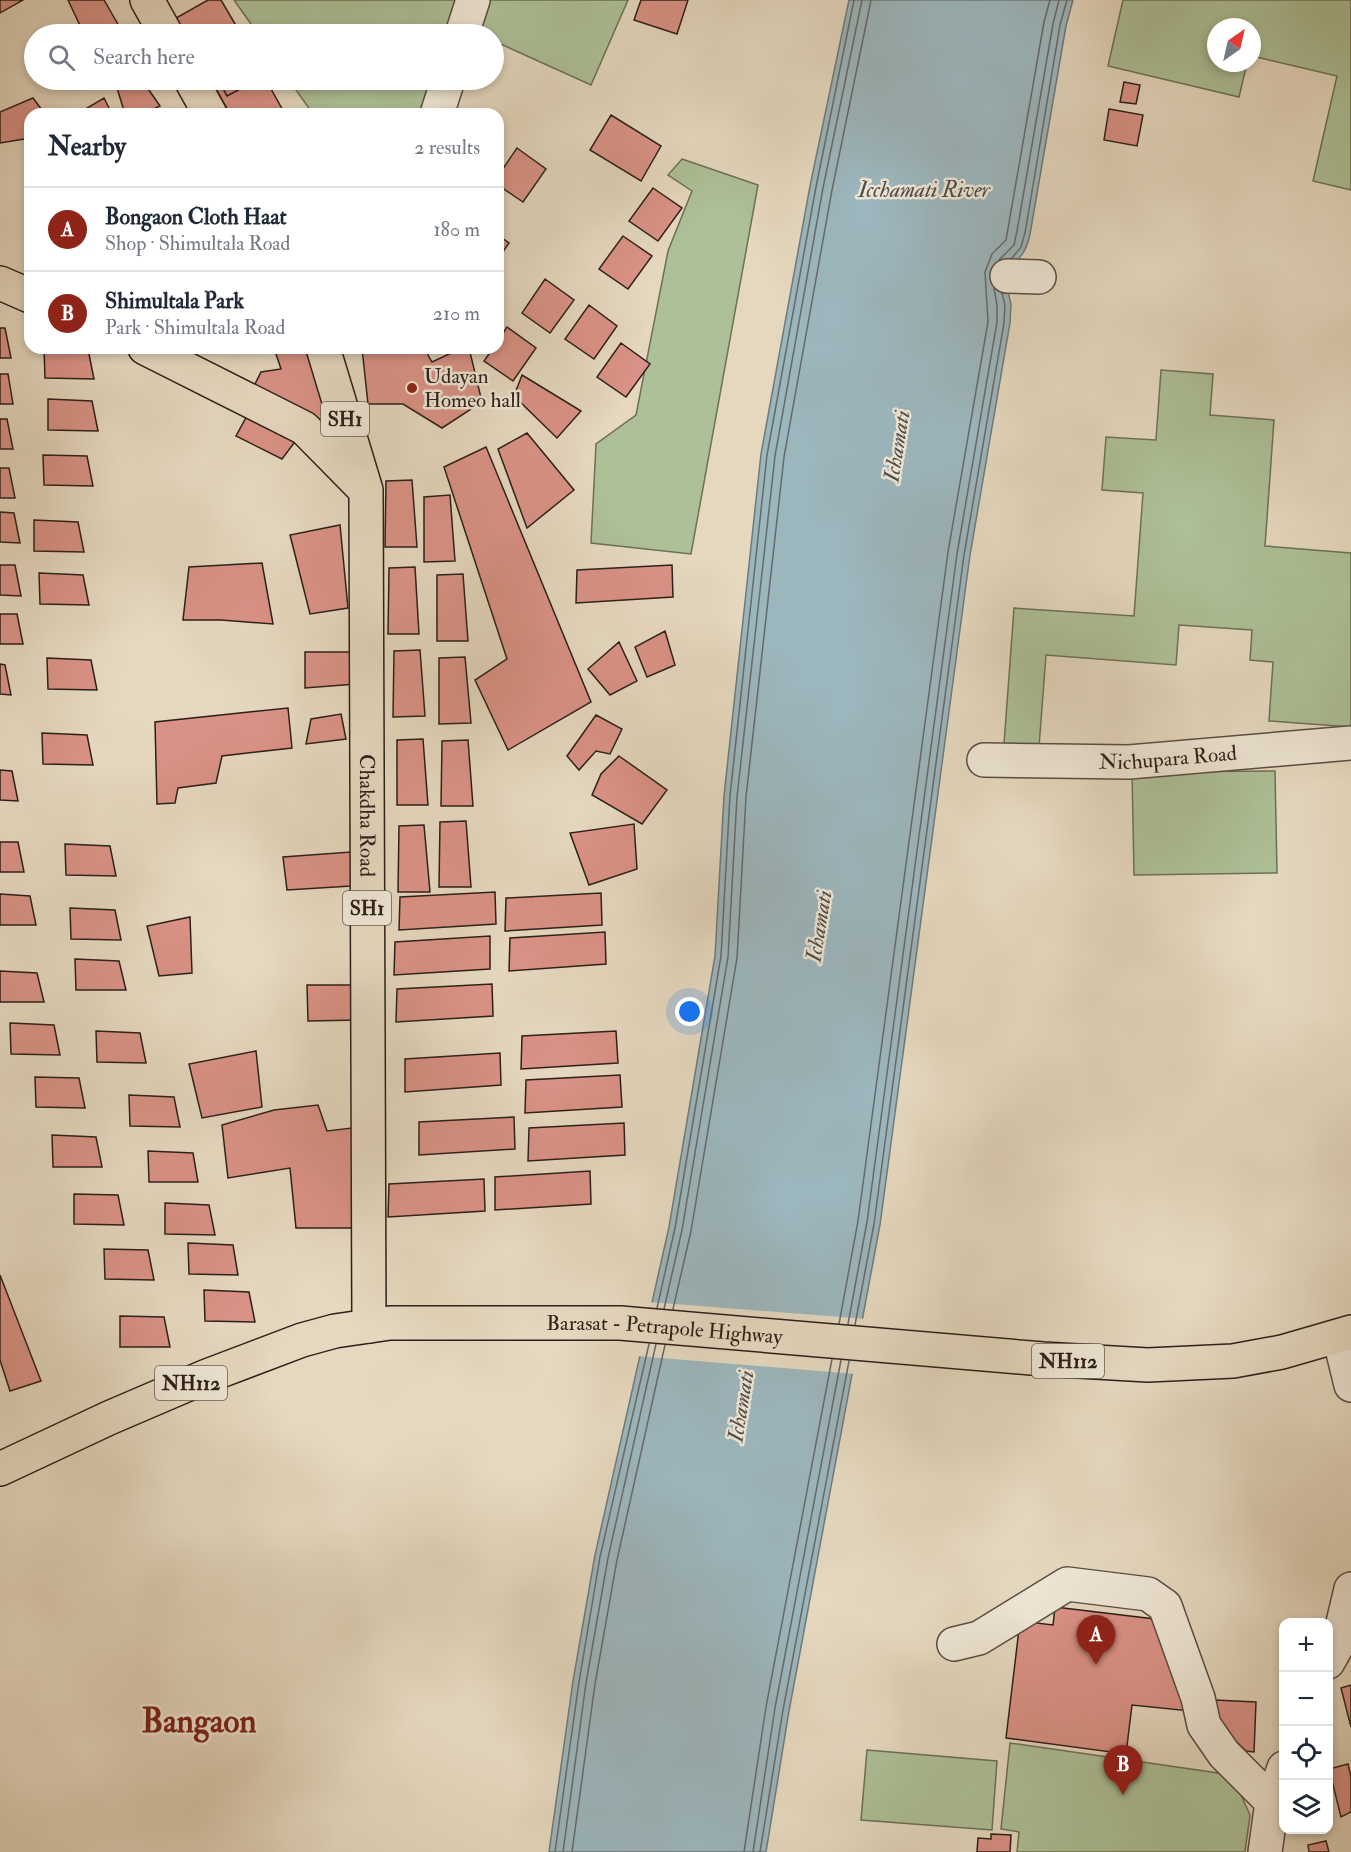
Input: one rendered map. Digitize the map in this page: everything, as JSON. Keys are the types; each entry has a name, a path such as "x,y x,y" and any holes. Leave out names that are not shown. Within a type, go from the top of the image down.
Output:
{"main road":[{"path":"147,0 160,24"},
{"path":"197,90 207,108"},
{"path":"0,283 24,293"},
{"path":"157,354 304,428 366,490"},
{"name":"Chakdha Road","path":"325,354 366,490 369,1326"},
{"name":"Barasat - Petrapole Highway","path":"0,1469 109,1418 302,1340 335,1331 390,1323 620,1323 1043,1359 1148,1365 1233,1361 1282,1352 1345,1334"}],"street":[{"path":"465,24 473,0"},
{"path":"439,108 445,90"},
{"path":"1007,276 1040,277"},
{"name":"Nichupara Road","path":"984,760 1129,762 1351,743"},
{"path":"1345,1334 1351,1384"},
{"path":"954,1644 979,1638 1067,1584 1148,1594 1165,1606 1198,1698 1204,1725 1224,1754 1272,1802"},
{"path":"1333,1654 1338,1644 1351,1589"},
{"path":"1265,1852 1272,1802 1280,1780"}],"green space":[{"path":"234,0 459,0 454,24 251,24"},
{"path":"486,0 628,0 591,85 504,46 504,24 478,24"},
{"path":"1123,0 1351,0 1351,190 1313,181 1337,76 1261,58 1261,18 1207,18 1207,72 1245,72 1239,97 1108,66"},
{"path":"296,90 432,90 425,108 309,108"},
{"path":"682,159 758,185 691,554 591,543 596,444 636,415 668,251 692,191 668,175"},
{"path":"1161,370 1213,374 1210,415 1274,420 1265,546 1351,553 1351,727 1269,721 1273,662 1250,660 1252,630 1179,625 1176,665 1046,655 1039,747 1004,744 1014,608 1134,616 1143,493 1102,490 1106,437 1156,440"},
{"path":"1275,771 1277,873 1134,875 1132,772"},
{"path":"1010,1743 1232,1775 1250,1815 1245,1852 1017,1852 1019,1832 1001,1829"},
{"path":"867,1750 997,1761 992,1830 861,1820"}],"water":[{"name":"Icchamati River","path":"849,0 1073,0 1066,26 1029,239 1018,260 1010,267 1007,288 1011,304 1010,323 970,555 880,1225 789,1711 766,1852 549,1852 573,1681 595,1555 669,1227 715,956 724,796 761,454 810,186"}],"pier":[{"path":"649,1302 866,1319 855,1374 637,1356"}],"building":[{"path":"0,0 23,0 0,13"},
{"path":"68,0 104,0 118,24 79,24"},
{"path":"208,0 221,0 235,24 179,24 176,18"},
{"path":"641,0 688,0 677,34 634,20"},
{"path":"1124,82 1140,85 1136,104 1120,102"},
{"path":"118,90 149,90 160,106 156,108 123,108"},
{"path":"217,90 272,90 282,108 227,108"},
{"path":"224,90 238,90 227,96"},
{"path":"33,98 40,108 24,108 24,139 0,143 0,112"},
{"path":"104,98 109,108 87,108"},
{"path":"1109,109 1143,115 1137,146 1104,140"},
{"path":"611,115 661,146 641,181 590,150"},
{"path":"517,148 546,169 523,202 504,189 504,167"},
{"path":"653,188 682,208 658,241 629,221"},
{"path":"623,236 652,256 628,289 599,269"},
{"path":"504,239 509,243 504,250"},
{"path":"545,279 574,300 550,333 522,313"},
{"path":"589,305 617,326 594,359 565,339"},
{"path":"507,327 536,348 513,381 484,361 489,354 504,354 504,332"},
{"path":"0,328 5,328 11,358 0,358"},
{"path":"621,343 650,364 626,397 597,377"},
{"path":"44,354 89,354 94,379 45,378"},
{"path":"276,354 318,354 345,436 250,394 261,372 281,369"},
{"path":"363,354 427,354 432,362 449,354 470,354 482,402 442,428 403,404 368,404"},
{"path":"0,374 8,374 13,404 0,404"},
{"path":"522,375 581,411 557,438 514,396"},
{"path":"48,399 92,401 98,431 48,430"},
{"path":"248,414 297,439 282,459 236,436"},
{"path":"0,419 7,419 13,449 0,449"},
{"path":"527,433 574,490 527,528 498,449"},
{"path":"486,447 591,702 508,750 475,680 507,659 444,467"},
{"path":"43,455 87,456 93,486 44,485"},
{"path":"0,468 9,468 15,498 0,498"},
{"path":"412,480 417,547 385,547 386,481"},
{"path":"450,495 455,561 424,562 424,497"},
{"path":"0,512 14,513 20,543 0,542"},
{"path":"34,520 78,522 84,552 34,551"},
{"path":"340,525 348,608 310,614 290,535"},
{"path":"262,563 273,624 183,620 189,567"},
{"path":"0,565 15,565 21,596 0,595"},
{"path":"672,565 673,597 576,603 577,570"},
{"path":"415,567 419,634 388,634 389,568"},
{"path":"39,573 83,575 89,605 40,604"},
{"path":"463,574 468,641 437,641 437,575"},
{"path":"0,614 17,614 23,644 0,644"},
{"path":"665,631 675,665 647,677 635,647"},
{"path":"619,642 637,681 610,695 588,669"},
{"path":"420,650 425,716 393,717 394,651"},
{"path":"305,652 355,652 356,684 305,688"},
{"path":"465,657 471,723 439,724 439,658"},
{"path":"47,658 91,660 97,690 48,689"},
{"path":"0,664 5,665 11,695 0,694"},
{"path":"288,708 292,748 222,756 216,783 178,788 175,803 157,804 155,722"},
{"path":"341,714 346,739 306,744 311,719"},
{"path":"596,715 622,729 610,754 596,751 579,770 567,756"},
{"path":"42,733 87,735 93,765 43,764"},
{"path":"423,739 428,805 397,805 397,740"},
{"path":"468,740 473,806 441,806 442,741"},
{"path":"619,756 667,790 642,824 592,795 601,774"},
{"path":"0,770 12,771 18,801 0,800"},
{"path":"466,821 471,887 439,887 440,822"},
{"path":"634,824 637,869 589,885 570,833"},
{"path":"424,825 430,892 398,892 399,826"},
{"path":"0,842 18,842 24,872 0,872"},
{"path":"65,844 110,846 116,876 66,875"},
{"path":"351,852 351,886 287,890 283,857"},
{"path":"495,892 496,924 399,930 400,897"},
{"path":"601,893 602,925 505,931 506,898"},
{"path":"0,894 30,896 36,925 0,925"},
{"path":"70,908 115,910 121,940 71,939"},
{"path":"190,917 192,973 159,976 147,926"},
{"path":"605,932 606,964 509,971 510,938"},
{"path":"490,936 490,969 394,975 395,942"},
{"path":"75,959 119,961 126,990 76,990"},
{"path":"0,971 37,973 44,1002 0,1002"},
{"path":"492,984 493,1016 396,1022 397,989"},
{"path":"307,985 351,985 359,1020 308,1021"},
{"path":"10,1023 54,1025 60,1055 11,1054"},
{"path":"96,1031 140,1033 146,1063 97,1062"},
{"path":"616,1031 618,1063 521,1069 522,1036"},
{"path":"256,1051 262,1107 202,1118 189,1064"},
{"path":"500,1053 501,1085 405,1092 405,1059"},
{"path":"620,1075 622,1107 525,1113 526,1080"},
{"path":"35,1077 79,1078 85,1108 36,1107"},
{"path":"129,1095 174,1097 180,1127 130,1126"},
{"path":"318,1105 327,1131 352,1128 354,1228 296,1228 290,1168 228,1178 222,1125 274,1110"},
{"path":"514,1117 515,1149 419,1155 419,1122"},
{"path":"624,1123 625,1155 528,1161 529,1128"},
{"path":"52,1135 96,1137 102,1167 53,1167"},
{"path":"148,1151 193,1153 198,1182 149,1182"},
{"path":"590,1171 591,1204 495,1210 495,1177"},
{"path":"484,1179 485,1211 388,1217 389,1184"},
{"path":"74,1194 118,1195 124,1225 74,1224"},
{"path":"165,1203 209,1205 215,1235 165,1234"},
{"path":"188,1243 233,1245 238,1275 189,1274"},
{"path":"104,1249 148,1250 154,1280 105,1279"},
{"path":"0,1275 41,1381 10,1391 0,1360"},
{"path":"204,1290 249,1292 255,1322 205,1321"},
{"path":"120,1316 164,1317 170,1347 120,1347"},
{"path":"1055,1607 1163,1620 1190,1711 1132,1705 1126,1754 1006,1738 1020,1621 1053,1625"},
{"path":"1351,1685 1351,1727 1341,1688"},
{"path":"1215,1700 1256,1702 1254,1752 1246,1751 1214,1720"},
{"path":"1348,1764 1351,1777 1351,1812 1341,1817 1333,1785 1333,1768"},
{"path":"991,1834 1011,1835 1010,1852 977,1852 978,1838 991,1839"},
{"path":"1326,1841 1329,1852 1309,1852 1308,1845"}],"place":[{"name":"Udayan Homeo hall","path":"412,388"},
{"name":"Bongaon Cloth Haat","path":"1096,1665"},
{"name":"Shimultala Park","path":"1123,1795"}],"district":[{"name":"Bangaon","path":"199,1720"}],"water label":[{"name":"Ichamati","path":"896,446"},
{"name":"Ichamati","path":"818,926"},
{"name":"Ichamati","path":"740,1406"}]}
